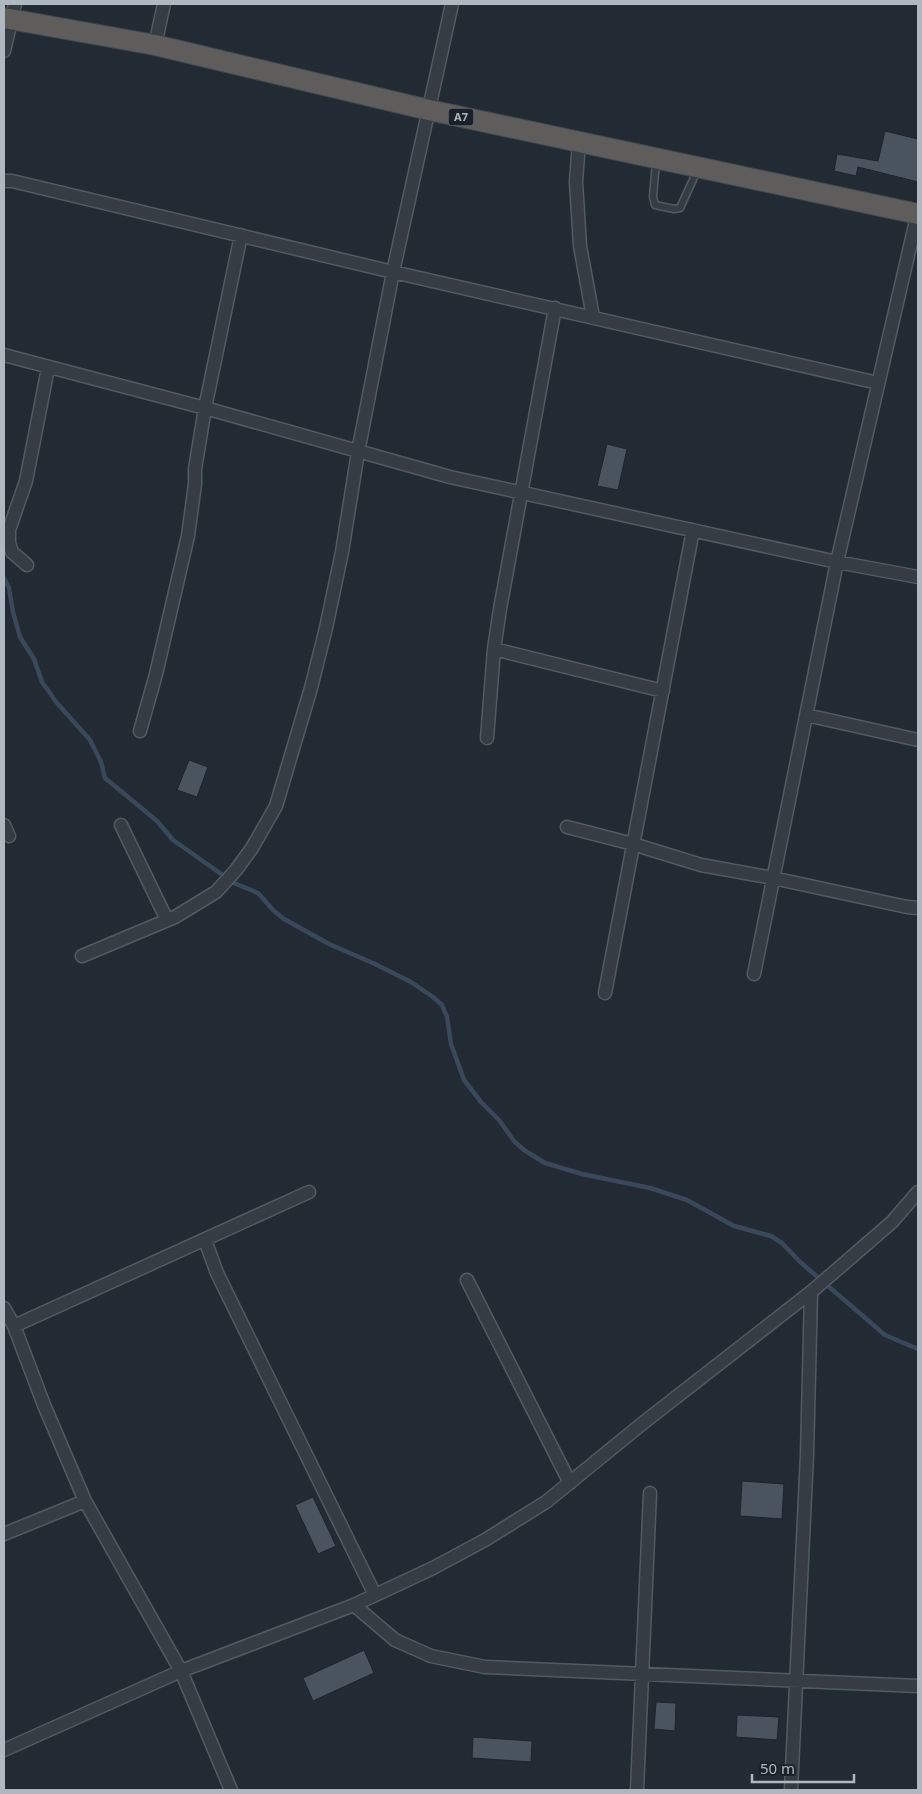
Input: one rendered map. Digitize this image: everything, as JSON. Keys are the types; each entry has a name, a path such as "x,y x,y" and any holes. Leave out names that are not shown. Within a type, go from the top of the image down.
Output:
{"highway":[{"name":"A7","path":"10,14 155,45 429,110 918,213"}],"street":[{"path":"155,45 164,4"},
{"path":"82,956 167,920 216,892 236,870 252,848 276,806 306,706 326,628 342,552 358,452 393,272 452,4"},
{"path":"4,51 10,14"},
{"path":"579,142 576,182 579,237 592,317"},
{"path":"4,182 12,181 393,272 878,383"},
{"path":"754,974 837,562 918,213"},
{"path":"140,731 156,674 188,536 195,484 195,469 205,408 241,235"},
{"path":"487,738 494,649 521,492 556,308"},
{"path":"4,355 205,408 450,477 837,562 918,577"},
{"path":"27,566 12,552 9,543 10,530 26,481 48,368"},
{"path":"605,993 694,530"},
{"path":"494,649 663,691"},
{"path":"806,715 918,740"},
{"path":"121,825 167,920"},
{"path":"566,827 633,844 701,865 918,908"},
{"path":"14,1326 309,1192"},
{"path":"4,1750 181,1671 375,1596 485,1540 546,1502 813,1290 892,1222 918,1192"},
{"path":"204,1240 218,1273 375,1596"},
{"path":"467,1280 570,1483"},
{"path":"791,1790 813,1290"},
{"path":"4,1308 14,1326 44,1405 85,1501 181,1671 231,1790"},
{"path":"637,1790 650,1494"},
{"path":"4,1534 85,1501"},
{"path":"354,1605 395,1640 431,1656 485,1667 918,1686"}],"lane":[{"path":"657,158 653,197 655,204 674,209 680,208 699,167"}],"building":[{"path":"885,131 918,139 918,182 858,167 856,176 834,171 837,154 878,161"},
{"path":"607,444 627,449 618,490 597,486"},
{"path":"189,760 208,767 197,797 177,790"},
{"path":"742,1481 784,1484 782,1519 740,1516"},
{"path":"313,1497 336,1546 318,1554 295,1505"},
{"path":"364,1650 374,1673 313,1701 303,1678"},
{"path":"656,1702 676,1703 675,1731 654,1729"},
{"path":"737,1715 779,1717 777,1740 736,1737"},
{"path":"473,1737 532,1741 531,1762 472,1758"}],"waterway":[{"path":"4,578 9,588 20,637 34,659 42,682 57,703 90,740 101,762 105,778 157,821 173,840 234,883 258,893 284,919 329,944 411,982 433,997 442,1005 447,1017 451,1044 464,1080 481,1102 499,1120 514,1141 524,1150 545,1163 582,1174 650,1188 687,1200 734,1226 771,1236 782,1243 799,1261 885,1335 918,1349"}]}
